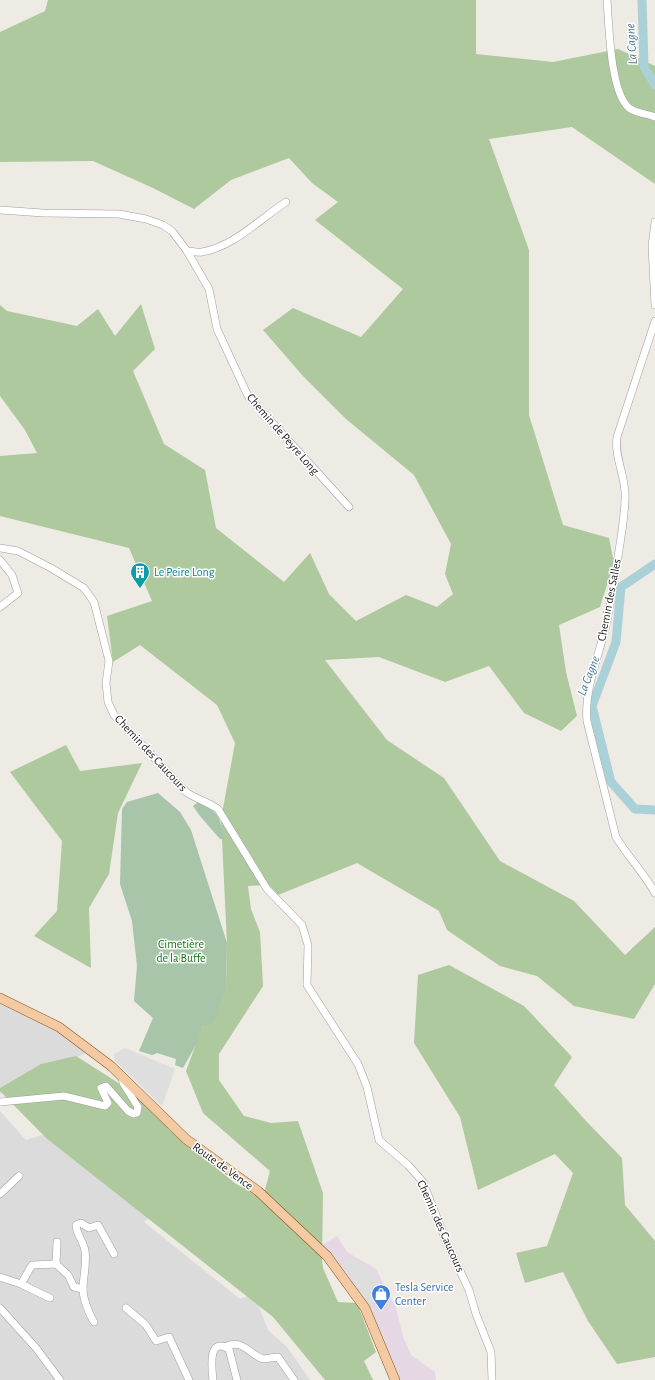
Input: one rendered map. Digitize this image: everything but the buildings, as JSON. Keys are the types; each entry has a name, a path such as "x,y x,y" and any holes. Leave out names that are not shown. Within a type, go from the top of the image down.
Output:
{"main road":[{"name":"Route de Vence","path":"0,998 46,1019 68,1032 122,1076 186,1139 258,1191 327,1256 345,1278 365,1308 395,1380"}],"street":[{"path":"607,0 613,64 617,85 622,99 629,108 655,117"},
{"path":"186,251 202,252 242,235 266,214 286,202"},
{"name":"Chemin de Peyre Long","path":"0,210 48,213 119,214 146,219 163,225 172,231 209,289 217,329 248,396 349,507"},
{"path":"655,222 652,246 655,305"},
{"name":"Chemin des Salles","path":"655,321 618,437 617,457 625,488 622,533 606,628 596,661 586,711 587,721 616,837 641,870 655,893"},
{"name":"Chemin des Caucours","path":"0,548 18,550 84,588 96,607 109,661 106,683 108,702 114,715 186,792 218,809 267,889 302,925 308,945 307,985 358,1064 367,1087 379,1140 408,1165 423,1182 446,1241 470,1290 476,1314 491,1352 492,1380"},
{"path":"0,560 12,575 18,593 0,607"},
{"path":"0,1102 64,1096 106,1106 108,1103 101,1088 106,1086 128,1111 134,1114 137,1113 138,1107 123,1083 122,1076"},
{"path":"0,1194 19,1176"},
{"path":"94,1322 90,1315 83,1289 86,1267 85,1250 76,1230 76,1225 81,1223 89,1228 98,1225 114,1254"},
{"path":"56,1264 57,1242"},
{"path":"21,1284 32,1265 56,1264 68,1275 74,1287 83,1289"},
{"path":"0,1277 21,1284 50,1298"},
{"path":"0,1308 36,1348 60,1380"},
{"path":"126,1308 146,1325 156,1341 169,1338 189,1380"},
{"path":"213,1380 211,1356 213,1351 219,1347 225,1347 230,1344 240,1344 263,1359 278,1356 294,1380"},
{"path":"225,1347 229,1349 236,1380"}],"shaded area":[{"path":"0,1003 47,1023 88,1052 0,1094"},
{"path":"125,1048 175,1069 162,1106 115,1061 114,1054"},
{"path":"0,1111 26,1140 42,1135 117,1183 150,1217 144,1222 240,1299 254,1294 268,1330 287,1347 310,1380 0,1380"},
{"path":"337,1236 347,1252 376,1269 396,1308 403,1337 411,1355 435,1372 436,1380 399,1380 368,1305 346,1272 322,1245"},
{"path":"350,1257 373,1272 384,1297 370,1306 342,1264"}],"green space":[{"path":"48,0 476,0 476,54 553,62 618,49 655,66 655,184 572,127 489,139 529,250 529,415 563,525 609,538 614,563 600,607 559,625 566,672 577,716 561,731 524,713 489,666 445,682 379,657 325,660 387,740 444,778 500,861 574,901 625,955 655,927 655,984 634,1019 574,1006 537,976 500,966 447,930 439,911 357,863 278,895 269,885 248,886 251,909 260,932 263,986 219,1054 219,1080 244,1116 271,1123 298,1121 323,1193 323,1268 338,1302 357,1303 376,1352 364,1361 373,1380 325,1380 273,1317 46,1138 0,1091 0,1088 41,1064 76,1056 142,1098 169,1130 236,1184 263,1197 270,1171 203,1113 186,1071 203,1025 226,987 227,943 221,819 235,743 217,705 140,645 113,662 107,616 152,601 129,548 0,516 0,456 37,453 25,430 0,396 0,305 7,311 77,326 98,309 115,336 141,304 155,349 133,371 164,444 205,470 216,528 284,582 310,553 329,594 356,621 406,595 437,607 453,594 445,574 451,544 414,475 346,419 302,375 263,330 293,308 361,337 403,289 315,220 338,202 312,183 289,158 231,180 194,209 153,188 93,161 0,162 0,32 45,11"},
{"path":"66,745 80,771 142,763 118,813 109,874 89,908 91,968 34,936 57,911 62,841 10,772"},
{"name":"Cimetière de la Buffe","path":"158,793 180,812 191,830 227,943 226,987 214,1023 203,1025 197,1043 183,1068 175,1065 176,1059 157,1053 152,1055 139,1051 153,1018 134,1001 137,966 132,921 120,884 122,809 127,802"},
{"path":"198,802 215,812 221,824 224,839 220,839 200,816 193,806"},
{"path":"449,965 524,1006 572,1057 554,1085 622,1158 625,1205 655,1241 655,1357 617,1364 588,1321 563,1272 525,1283 516,1253 547,1246 573,1173 555,1154 478,1190 460,1117 414,1043 418,975"}],"waterway":[{"name":"La Cagne","path":"642,0 644,67 655,85"},
{"name":"La Cagne","path":"655,564 621,587 616,642 592,706 611,782 635,809 655,810"}],"place":[{"name":"Le Peire Long","path":"140,589"},
{"name":"Tesla Service Center","path":"381,1311"}]}
